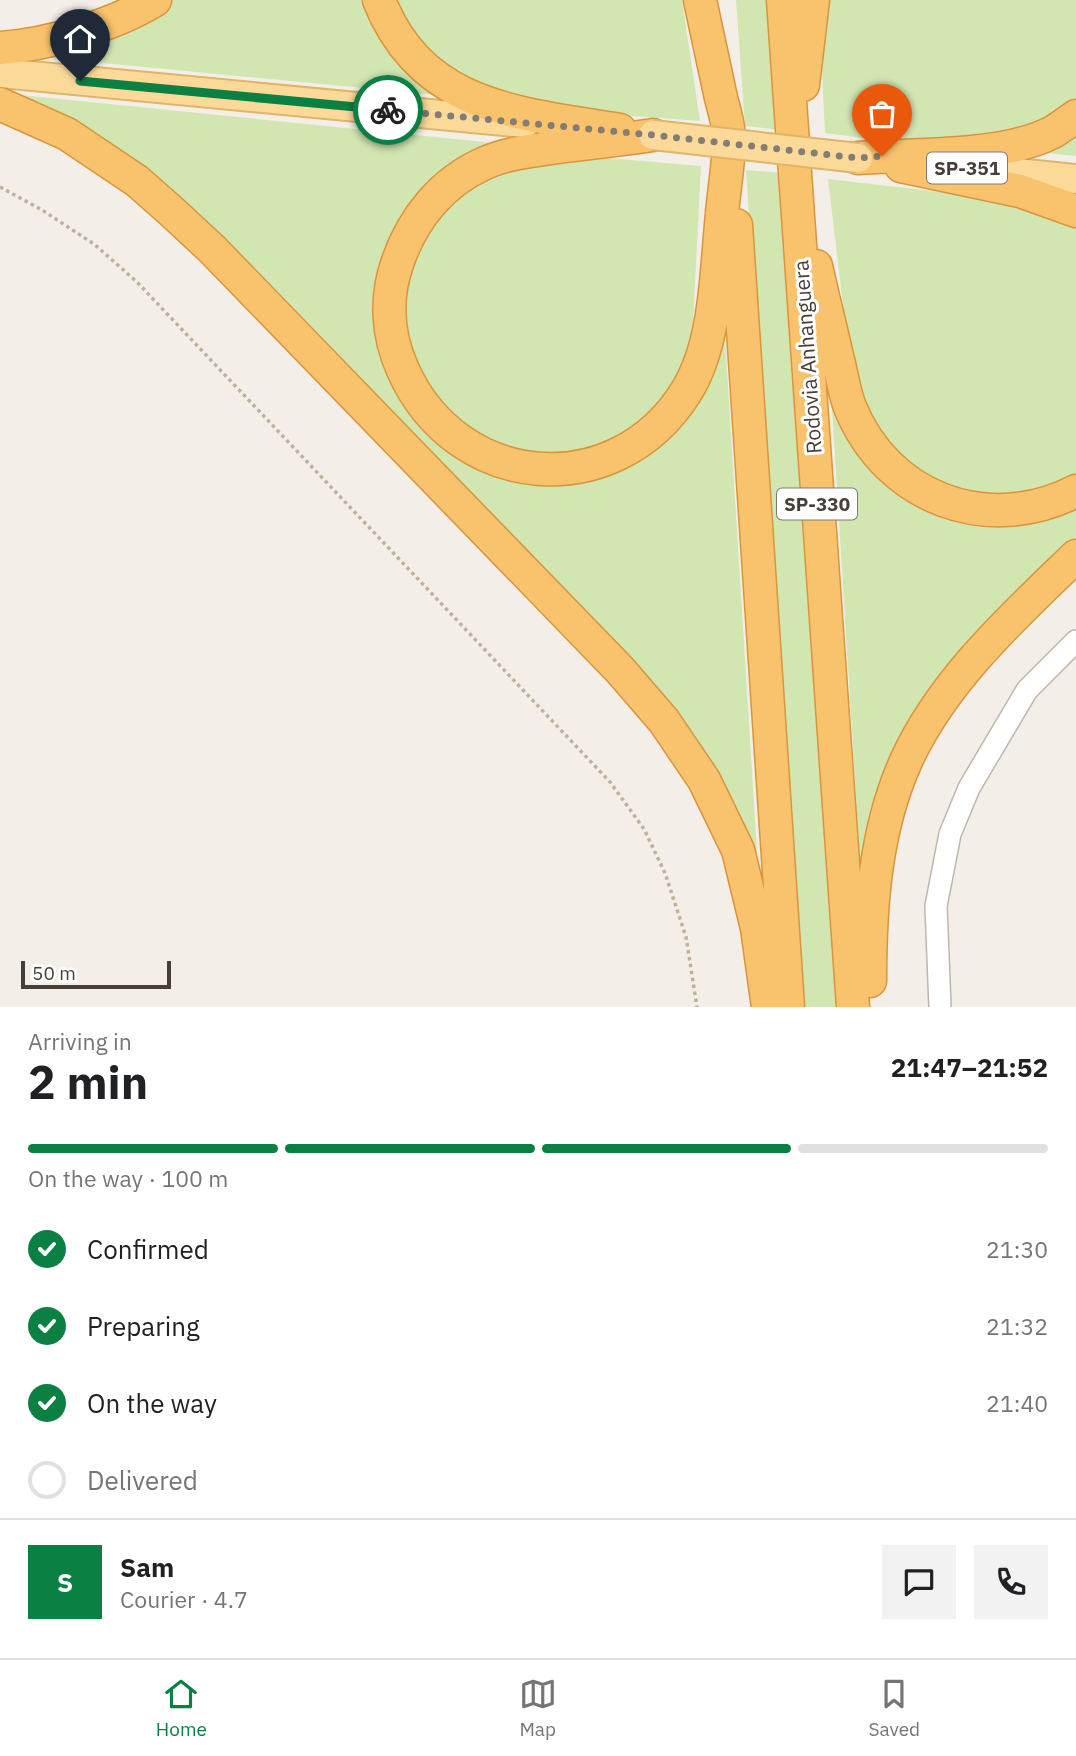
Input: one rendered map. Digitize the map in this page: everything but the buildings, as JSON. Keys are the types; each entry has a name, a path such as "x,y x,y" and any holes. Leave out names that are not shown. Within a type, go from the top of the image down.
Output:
{"highway":[{"path":"0,48 56,38 99,24 155,0"},
{"path":"379,0 389,25 406,50 428,72 455,90 494,106 524,114 653,135"},
{"path":"653,135 520,152 485,163 452,181 424,210 404,243 394,272 389,301 391,332 397,356 412,390 428,414 448,434 476,452 511,465 549,469 586,465 617,455 646,437 670,414 688,389 701,359 709,328 730,136 700,0"},
{"name":"SP-330","path":"721,0 788,1007"},
{"name":"Rodovia Anhanguera","path":"783,0 853,1007"},
{"path":"814,0 794,174 849,405 862,433 878,455 900,475 926,493 953,505 985,511 1018,510 1054,502 1076,491"},
{"path":"0,103 67,134 137,181 202,239 620,670 664,721 704,780 738,850 757,928 768,1007"},
{"path":"858,158 979,151 1021,143 1052,132 1076,116"},
{"path":"858,158 1020,191 1076,211"},
{"path":"870,1007 870,931 876,872 894,792 906,761 937,707 962,675 1008,623 1076,556"}],"main road":[{"name":"SP-351","path":"0,73 653,135 1076,179"}],"street":[{"path":"940,1007 936,906 950,834 969,788 1027,690 1076,641"}],"path":[{"path":"0,187 42,210 94,244 137,282 610,782 644,829 665,873 686,937 697,1007"}],"green space":[{"path":"172,0 370,0 436,86 435,95 29,56"},
{"path":"387,0 682,0 700,121 565,111 499,97 431,61"},
{"path":"736,0 772,0 781,130 745,126"},
{"path":"827,0 1076,0 1076,105 1009,137 898,143 825,133 822,73"},
{"path":"11,94 504,144 474,158 380,307 447,443 616,465 717,336 725,337 757,852 750,858 735,817 223,248"},
{"path":"1076,127 1076,156 1024,151"},
{"path":"585,156 701,166 693,324 700,327 661,413 586,457 493,452 422,390 398,304 420,228 487,172"},
{"path":"746,170 783,173 838,1007 800,1007"},
{"path":"828,179 1003,199 1076,220 1076,482 1016,501 932,487 869,423 848,347"},
{"path":"831,393 898,486 1076,502 1076,546 985,636 861,876"}],"way so far":[{"path":"388,110 858,158 882,156"}],"route":[{"path":"80,81 388,110"}]}
